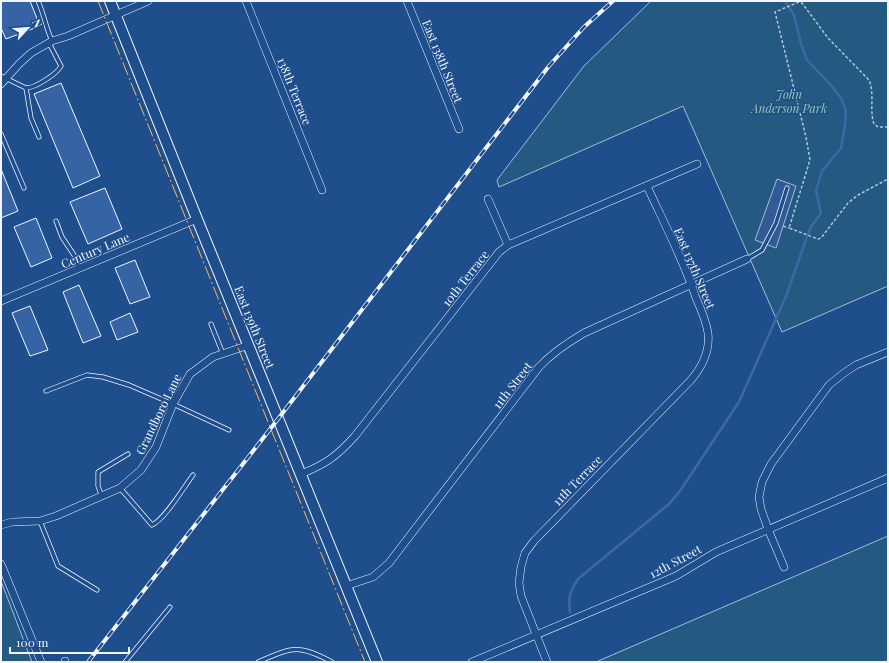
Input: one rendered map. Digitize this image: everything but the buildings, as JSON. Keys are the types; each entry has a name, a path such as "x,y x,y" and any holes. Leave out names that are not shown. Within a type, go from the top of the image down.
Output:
{"street":[{"name":"East 139th Street","path":"110,1 377,662"},
{"path":"2,80 32,53 51,42 148,1"},
{"name":"138th Terrace","path":"246,1 322,190"},
{"name":"East 138th Street","path":"407,1 459,129"},
{"name":"10th Terrace","path":"301,474 323,465 346,446 499,252 508,245 697,164"},
{"name":"East 137th Street","path":"647,186 692,284 705,322 708,334 706,354 703,361"},
{"path":"488,199 508,245"},
{"name":"Century Lane","path":"1,301 197,219"},
{"name":"11th Street","path":"346,586 373,577 389,563 549,357 584,333 747,259"},
{"name":"Grandboro Lane","path":"1,525 12,522 40,521 56,516 120,488 141,470 156,447 172,404 190,374 213,357 249,345"},
{"path":"784,567 761,509 759,497 762,482 771,464 830,385 856,365 888,352"},
{"name":"11th Terrace","path":"536,635 521,596 519,583 525,553 534,541 691,380 699,371 703,361"},
{"name":"12th Street","path":"472,662 676,576 716,552 888,478"},
{"path":"1,564 41,662"},
{"path":"536,635 547,662"}],"lane":[{"path":"2,80 30,88 59,71 61,66 46,28 43,13 38,1"},
{"path":"26,88 31,118 39,137"},
{"path":"1,134 24,188"},
{"path":"747,259 762,250 776,223 787,188"},
{"path":"56,221 62,237 74,254 78,268"},
{"path":"211,324 223,354"},
{"path":"46,391 87,375 103,377 129,385 229,430"},
{"path":"102,497 98,486 98,472 128,454"},
{"path":"120,488 152,525 164,514 193,475"},
{"path":"40,521 58,566 97,590"},
{"path":"125,662 170,607"},
{"path":"258,662 283,651 299,648 317,654 332,662"}],"path":[{"path":"789,228 810,160 806,137 775,12 799,2 806,7 828,38 869,80 872,88 872,112 874,124 878,127 888,127"},
{"path":"783,226 818,239 823,237 848,203 888,179"}],"green space":[{"name":"John Anderson Park","path":"651,1 888,1 888,286 782,332 683,106 499,187 497,180 584,66"},
{"path":"888,536 888,662 596,662"},
{"path":"1,581 32,662 1,662"}],"shaded area":[{"path":"777,179 796,186 776,248 755,240"}],"waterway":[{"path":"570,612 570,594 578,579 669,504 680,491 739,402 787,294 811,227 821,213 816,191 822,171 841,148 846,111 841,98 807,60 801,44 794,15 785,1"}],"railway":[{"path":"88,662 278,419 549,66 584,27 613,1"}],"power":[{"path":"98,1 365,662"}]}
